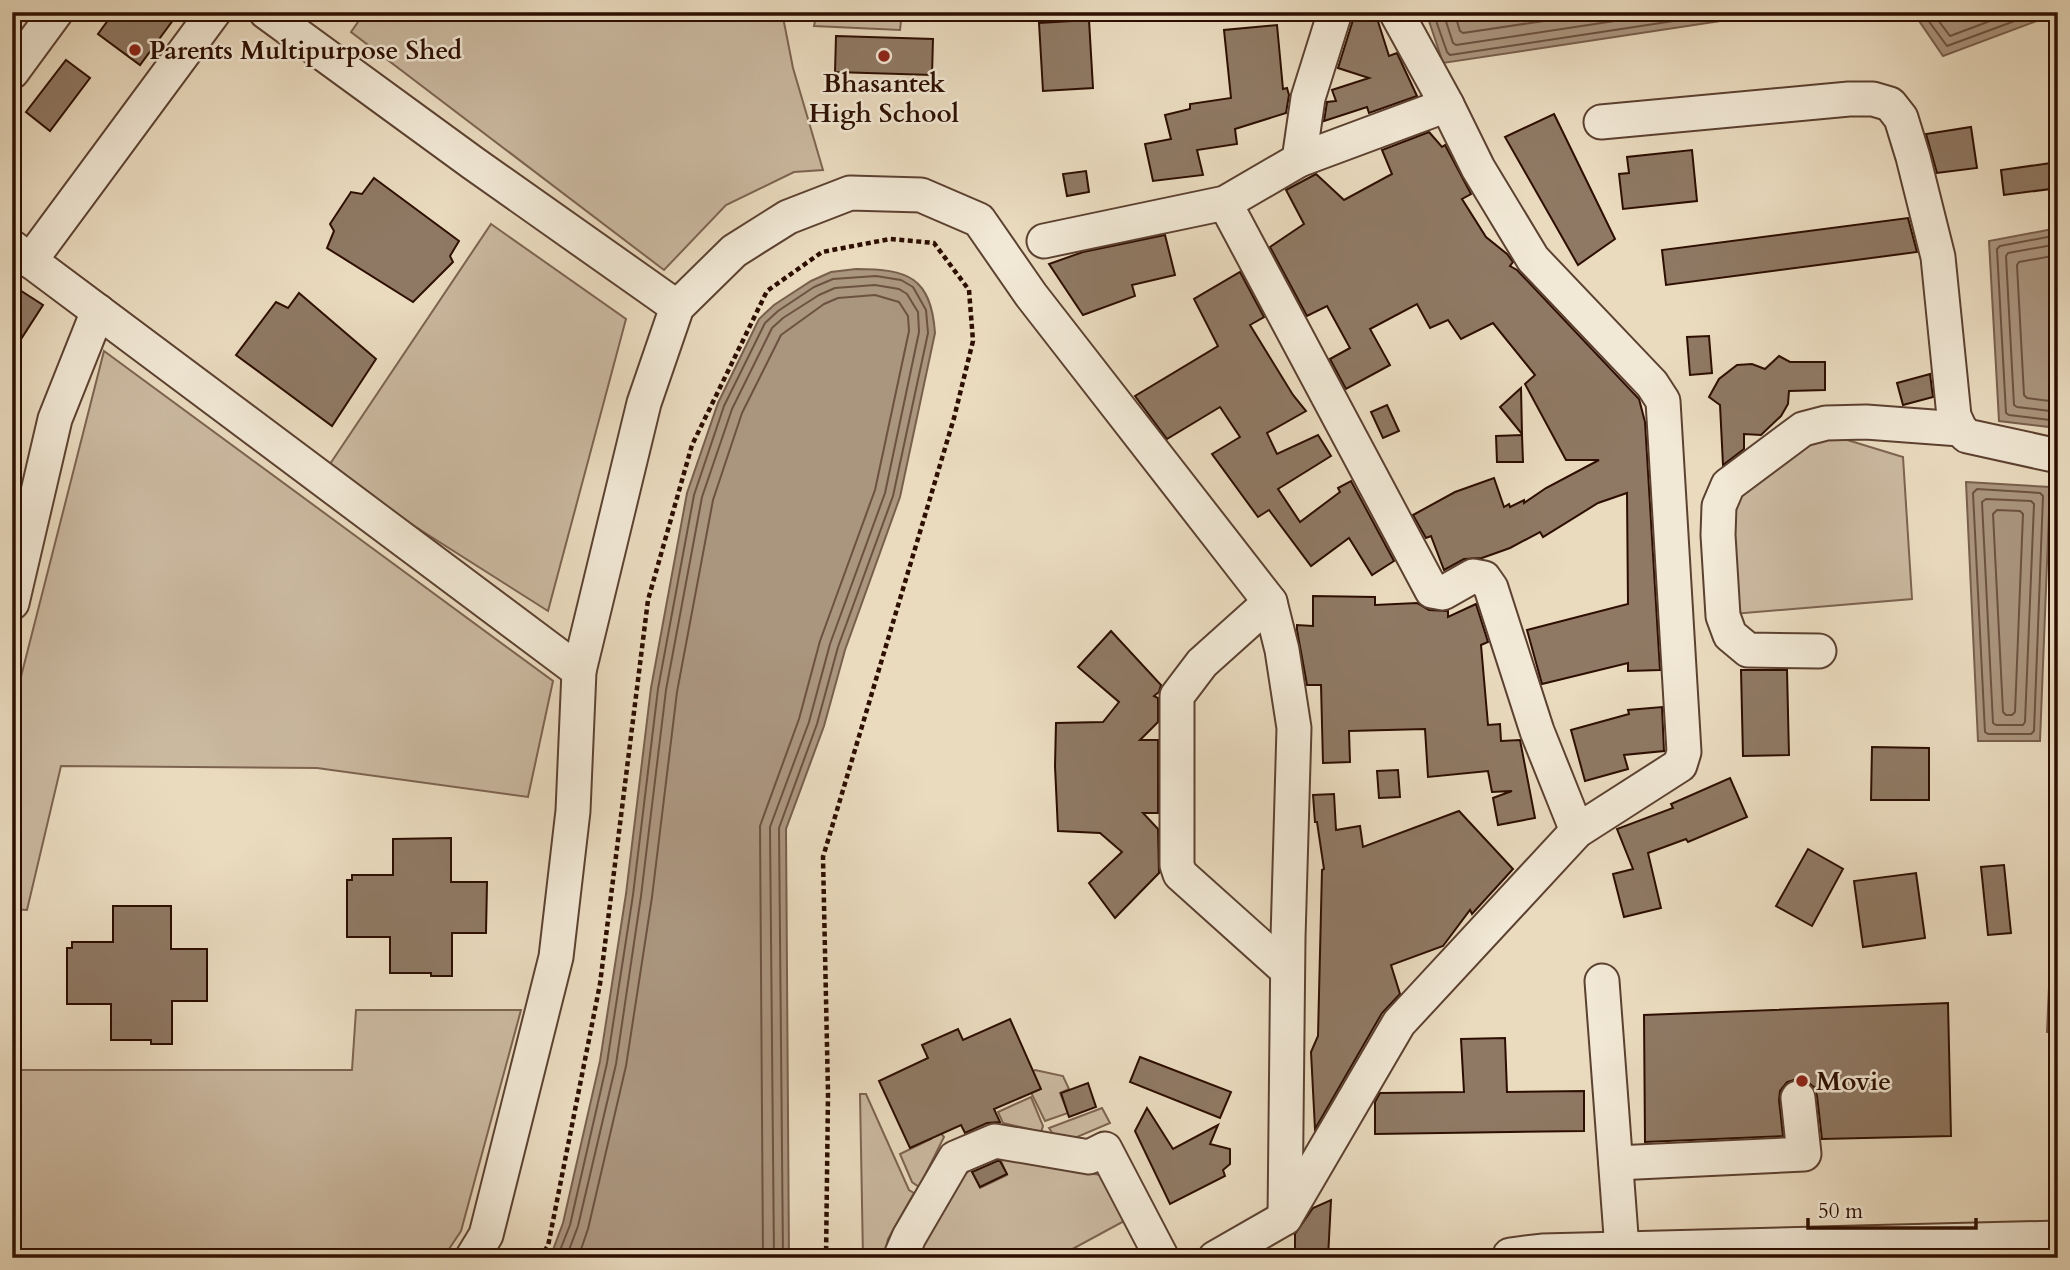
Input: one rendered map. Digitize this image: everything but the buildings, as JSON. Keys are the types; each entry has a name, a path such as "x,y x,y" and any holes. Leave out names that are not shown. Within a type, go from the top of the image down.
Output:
{"street":[{"path":"12,72 56,12"},
{"path":"214,12 21,254 579,671"},
{"path":"266,12 677,307"},
{"path":"1298,160 1308,98 1335,12"},
{"path":"1215,1258 1285,1218 1399,1023 1577,831 1680,765 1684,752 1663,401 1652,384 1533,259 1478,169 1447,105 1396,12"},
{"path":"1601,122 1849,99 1873,99 1890,104 1901,118 1938,257 1954,416 1960,429 1967,436 2058,456"},
{"path":"1044,241 1225,203 1298,160 1447,105"},
{"path":"472,1258 486,1235 556,957 573,811 579,671 644,403 677,307 734,250 788,217 850,193 921,195 979,220 1031,295 1270,602 1282,650 1294,728 1287,970 1285,1218"},
{"path":"1225,203 1432,591 1443,593 1473,576 1484,578 1490,588 1537,730 1577,831"},
{"path":"12,603 55,419 98,311"},
{"path":"1819,651 1748,650 1730,635 1723,616 1718,535 1719,506 1728,485 1803,429 1826,423 1866,422 1960,429"},
{"path":"1270,602 1202,663 1177,696 1177,865 1180,874 1287,970"},
{"path":"1602,981 1622,1249"},
{"path":"1616,1163 1804,1154 1798,1098"},
{"path":"900,1258 909,1237 955,1158 995,1141 1088,1157 1105,1149 1162,1258"},
{"path":"1509,1258 1510,1255 1542,1251 2058,1238"}],"path":[{"path":"539,1258 548,1246 600,984 648,600 692,445 767,291 822,252 890,239 934,243 969,290 973,341 946,444 824,857 828,1093 826,1258"}],"shaded area":[{"path":"365,12 782,12 793,68 823,170 794,172 726,205 664,270 351,32"},
{"name":"Bhasantek High School","path":"817,12 902,12 900,30 814,26"},
{"path":"491,224 626,319 548,611 326,470"},
{"path":"104,351 553,681 528,797 317,768 61,766 27,910 12,909 12,712"},
{"path":"1808,428 1903,457 1912,599 1733,614 1720,507"},
{"path":"356,1010 521,1010 461,1231 443,1258 12,1258 12,1070 352,1070"},
{"path":"1035,1070 1063,1076 1069,1089 1060,1093 1068,1113 1045,1121 1023,1076"},
{"path":"860,1094 866,1094 909,1190 914,1193 888,1239 884,1258 863,1258"},
{"path":"1031,1097 1043,1126 1041,1132 1003,1123 998,1112"},
{"path":"1102,1108 1110,1123 1070,1140 1053,1134 1049,1128"},
{"path":"939,1131 944,1137 919,1187 912,1182 900,1154 931,1139 930,1136"},
{"path":"999,1156 1105,1176 1126,1220 1056,1258 915,1258 956,1182 971,1169 980,1188 1007,1175"}],"water":[{"path":"1426,12 1780,12 1443,63"},
{"path":"1913,12 2058,12 2058,13 1943,56"},
{"path":"2058,228 2058,428 1999,421 1989,241"},
{"path":"856,269 890,271 914,280 928,299 935,333 900,497 845,650 824,726 786,829 789,1258 550,1258 563,1223 600,1061 626,894 651,688 687,493 718,403 759,319 774,305 811,281 831,272"},
{"path":"1966,482 2050,487 2040,741 1978,741"},
{"path":"2058,851 2058,1034 2047,1032 2055,852"}],"place":[{"name":"Parents Multipurpose Shed","path":"135,50"},
{"name":"Bhasantek High School","path":"884,56"},
{"name":"Movie","path":"1802,1081"}]}
